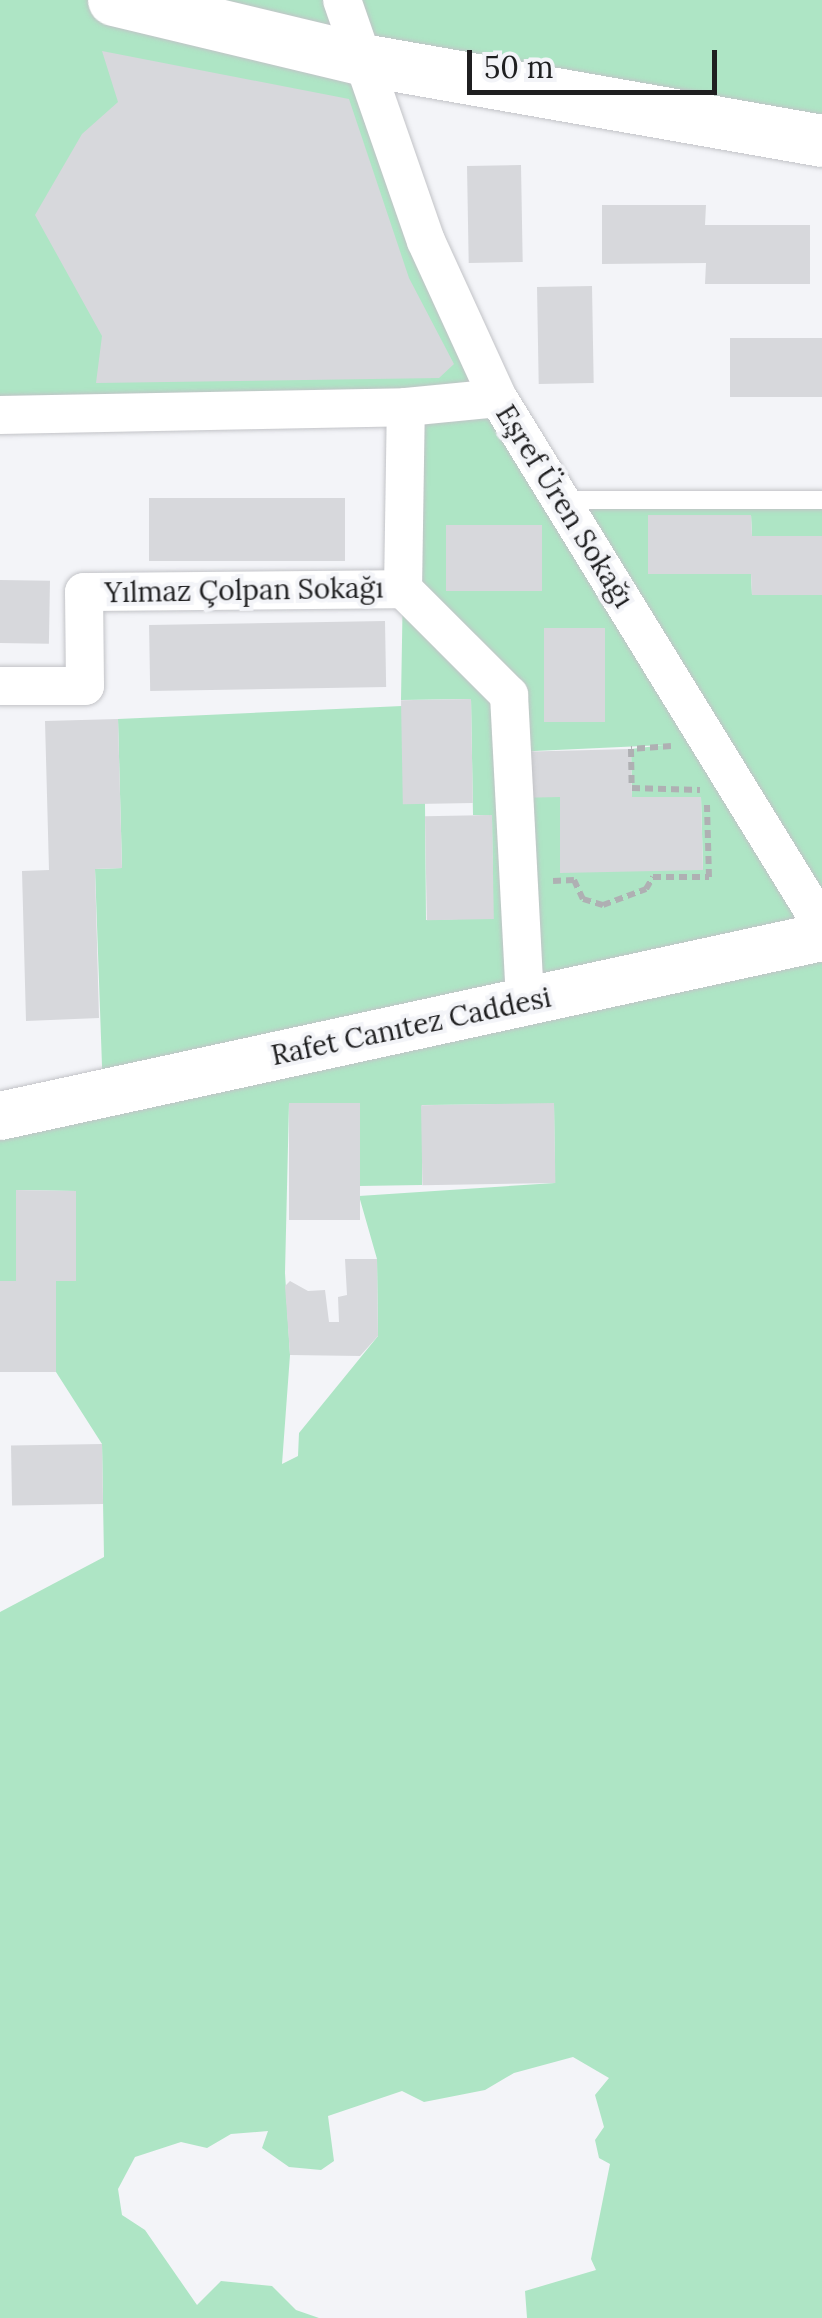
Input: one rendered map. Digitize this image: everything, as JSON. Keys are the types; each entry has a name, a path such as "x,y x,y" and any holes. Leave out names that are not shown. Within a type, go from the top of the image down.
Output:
{"main road":[{"path":"114,0 363,60 822,142"}],"street":[{"name":"Eşref Üren Sokağı","path":"342,0 446,292 498,398 822,925"},
{"path":"0,414 406,407 498,398"},
{"name":"Yılmaz Çolpan Sokağı","path":"403,589 406,407"},
{"name":"Yılmaz Çolpan Sokağı","path":"0,686 85,686 84,592 403,589 510,695 525,1000"},
{"name":"Rafet Canıtez Caddesi","path":"0,1116 822,937"}],"lane":[{"path":"560,500 822,500"}],"path":[{"path":"574,880 583,899 604,905 646,889 653,877 709,877 707,790 632,788 630,749"}],"green space":[{"path":"0,0 822,0 822,141 364,60 560,500 822,500 822,536 752,536 751,515 648,515 648,573 751,574 752,595 822,595 822,2318 527,2318 525,2291 596,2270 591,2259 610,2164 599,2158 595,2140 604,2127 595,2095 609,2078 573,2057 514,2073 485,2090 424,2102 402,2091 328,2116 334,2161 321,2170 289,2167 262,2148 268,2131 231,2134 207,2148 181,2142 135,2157 118,2189 122,2215 145,2230 197,2305 221,2281 272,2286 296,2310 319,2318 0,2318 0,1612 104,1557 102,1444 56,1372 56,1281 76,1281 76,1191 17,1190 16,1281 0,1281 0,1116 103,1094 95,869 122,868 118,719 402,706 425,804 426,920 493,918 492,816 473,815 471,699 401,700 406,407 0,415","holes":["664,745 631,749 632,797 701,797 703,870 560,796 513,752","289,1103 359,1103 359,1186 422,1185 422,1105 554,1104 555,1183 359,1196 377,1259 378,1336 299,1433 298,1456 282,1464 290,1355 285,1273"]}],"building":[{"path":"102,51 349,99 409,278 454,364 439,378 96,383 102,336 35,215 82,134 118,102"},
{"path":"521,165 523,262 469,263 467,166"},
{"path":"602,205 706,205 705,225 810,225 810,284 705,284 706,263 602,264"},
{"path":"592,286 594,383 539,384 537,287"},
{"path":"730,338 822,338 822,397 730,397"},
{"path":"149,498 345,498 345,561 149,561"},
{"path":"648,515 751,515 752,536 822,536 822,595 752,595 751,574 648,574"},
{"path":"446,525 542,525 542,591 446,591"},
{"path":"0,580 50,581 49,644 0,643"},
{"path":"385,621 386,687 150,691 149,625"},
{"path":"544,628 605,628 605,722 544,722"},
{"path":"471,699 473,803 403,804 401,700"},
{"path":"118,719 122,868 95,869 99,1018 26,1021 22,871 49,870 45,721"},
{"path":"631,749 632,797 701,797 703,870 560,873 560,797 515,798 513,752"},
{"path":"492,815 494,919 427,920 425,816"},
{"path":"289,1103 360,1103 360,1220 289,1220"},
{"path":"554,1103 555,1183 422,1185 421,1105"},
{"path":"16,1190 76,1191 76,1281 56,1281 56,1372 0,1372 0,1281 16,1281"},
{"path":"345,1259 377,1259 378,1336 360,1356 290,1355 285,1286 290,1281 308,1291 325,1290 329,1322 339,1322 338,1297 347,1295"},
{"path":"102,1444 103,1504 12,1506 11,1446"}]}
